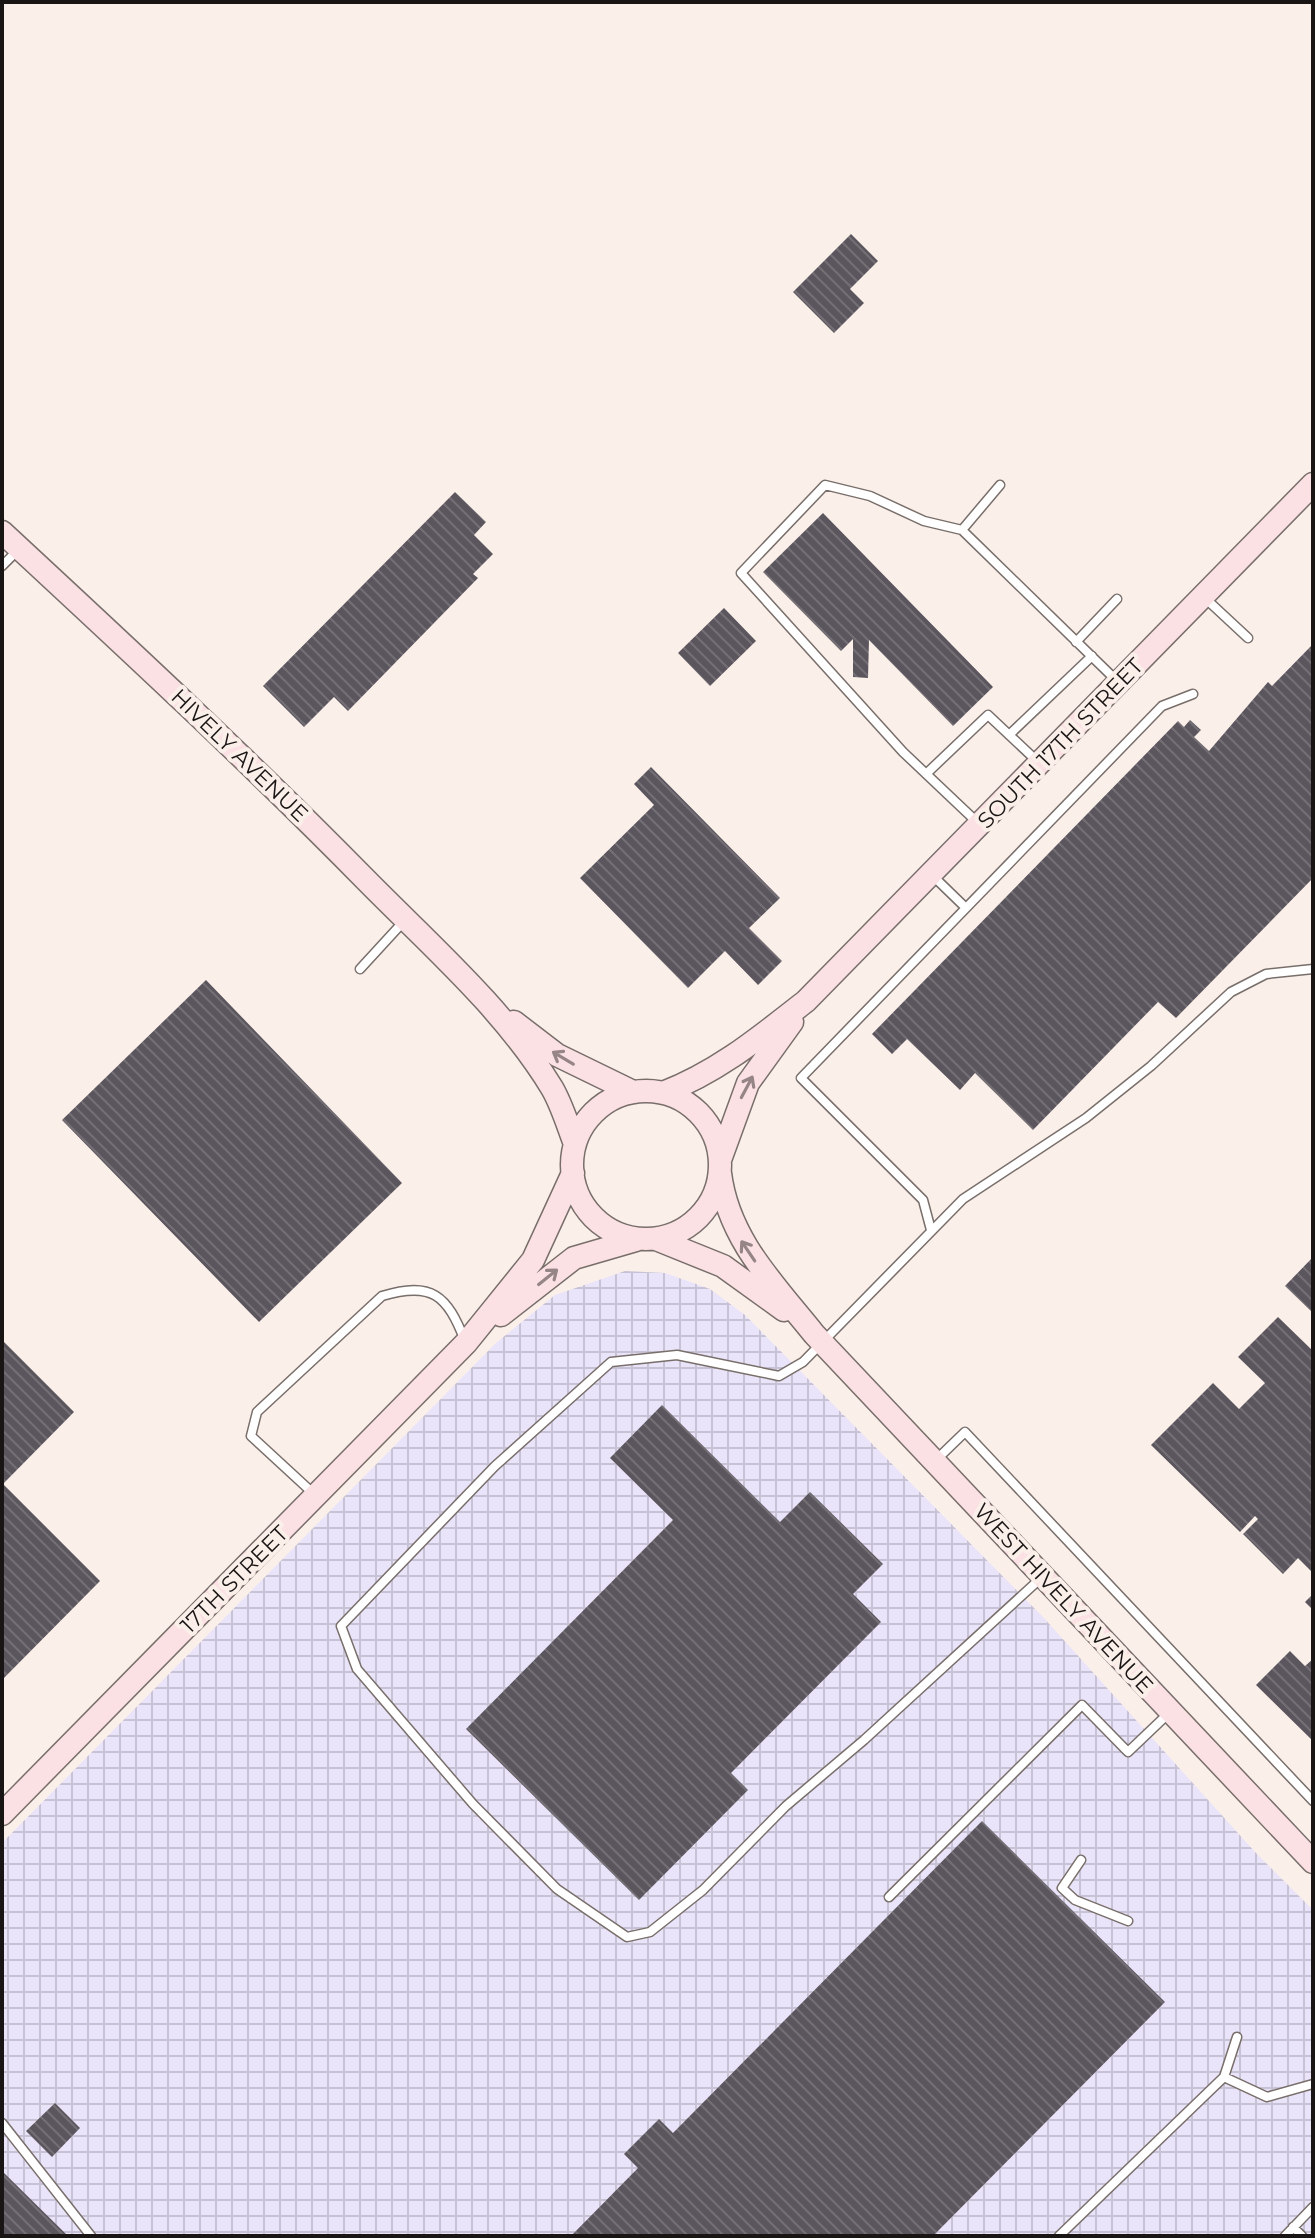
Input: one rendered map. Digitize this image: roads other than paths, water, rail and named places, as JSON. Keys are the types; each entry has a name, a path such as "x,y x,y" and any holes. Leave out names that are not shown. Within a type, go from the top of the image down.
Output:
{"street":[{"name":"SOUTH 17TH STREET","path":"806,1001 1312,486"},
{"name":"HIVELY AVENUE","path":"2,532 134,652 470,985 557,1055 633,1092"},
{"name":"HIVELY AVENUE","path":"470,985 547,1081 575,1144"},
{"path":"663,1093 705,1076 730,1061 806,1001"},
{"path":"650,1239 682,1230 704,1211 712,1199 748,1083 806,1001"},
{"path":"633,1092 663,1093 693,1107 713,1132 727,1209 745,1247 819,1338 723,1266 650,1239 619,1233 598,1221 581,1200 573,1173 575,1144 597,1110 617,1097 633,1092"},
{"name":"17TH STREET","path":"2,1814 466,1343 533,1260 573,1173"},
{"name":"17TH STREET","path":"466,1343 574,1258 601,1248 650,1239"},
{"name":"WEST HIVELY AVENUE","path":"819,1338 1313,1862"}],"lane":[{"path":"980,824 926,774 741,573 825,485 870,496 924,521 962,530 1119,683"},
{"path":"962,530 1000,485"},
{"path":"2,566 20,548"},
{"path":"1203,596 1248,638"},
{"path":"1076,642 1117,599"},
{"path":"1009,735 1092,656"},
{"path":"931,1230 923,1200 801,1078 1162,706 1193,694"},
{"path":"926,774 988,715 1039,764"},
{"path":"931,874 966,908"},
{"path":"360,969 405,920"},
{"path":"1043,1576 864,1740 786,1806 703,1890 650,1932 627,1937 557,1889 473,1804 357,1669 341,1626 495,1466 611,1362 677,1355 779,1376 803,1362 819,1338 963,1199 1108,1101 1231,992 1266,974 1313,969"},
{"path":"316,1496 251,1436 257,1412 382,1296 405,1289 427,1290 452,1306 466,1343"},
{"path":"935,1461 965,1432 1313,1801"},
{"path":"889,1897 1082,1705 1128,1752 1170,1711"},
{"path":"1081,1860 1062,1888 1075,1900 1128,1921"},
{"path":"1059,2236 1224,2077 1237,2037"},
{"path":"1224,2077 1267,2097 1313,2084"},
{"path":"2,2123 91,2236"},
{"path":"1285,2236 1313,2207"},
{"path":"1293,2227 1302,2236"}]}
